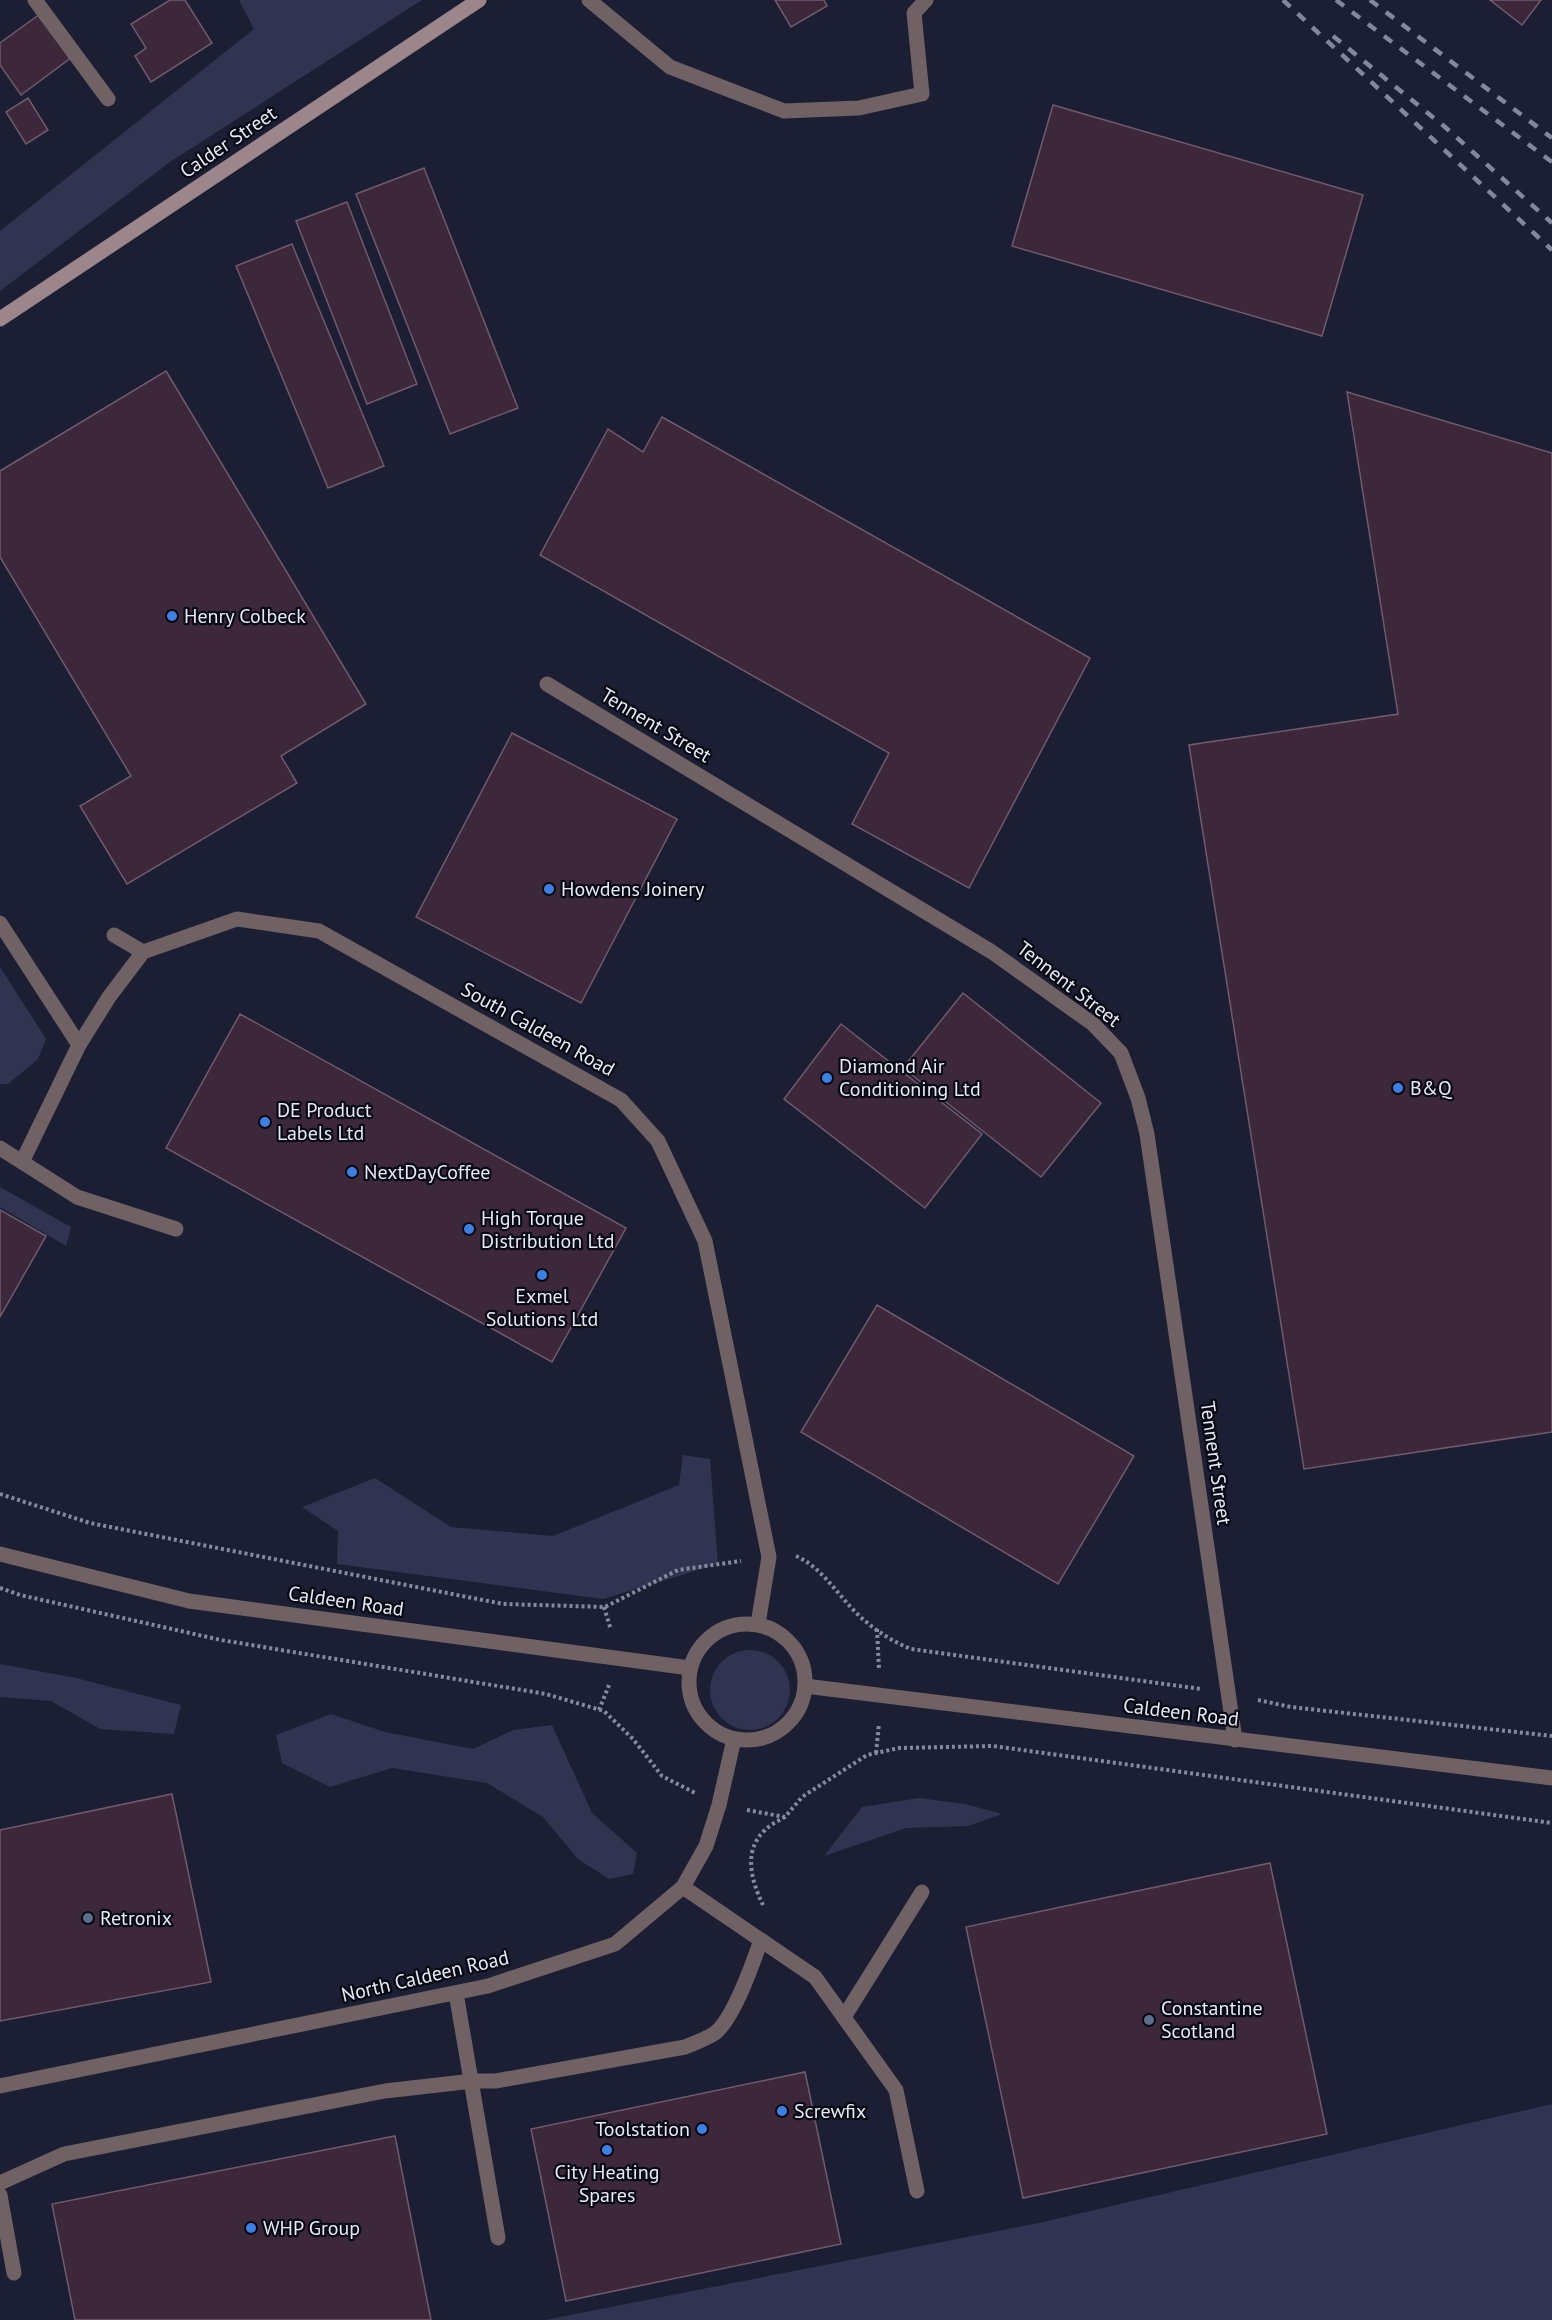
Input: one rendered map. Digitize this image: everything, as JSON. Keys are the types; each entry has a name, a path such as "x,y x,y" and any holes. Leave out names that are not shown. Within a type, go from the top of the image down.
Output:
{"main road":[{"name":"Calder Street","path":"0,319 479,0"}],"street":[{"path":"35,0 108,99"},
{"path":"589,0 670,67 784,111 859,108 922,94 914,13 926,0"},
{"name":"Tennent Street","path":"547,684 992,952 1093,1024 1121,1053 1138,1098 1147,1134 1235,1740"},
{"name":"South Caldeen Road","path":"143,952 237,919 320,931 621,1100 658,1141 705,1241 769,1557 758,1624"},
{"path":"0,923 79,1045"},
{"path":"22,1162 79,1045 109,997 143,952 114,935"},
{"path":"0,1148 77,1197 176,1229"},
{"name":"Caldeen Road","path":"0,1554 189,1600 690,1668"},
{"path":"743,1624 758,1624 777,1632 792,1645 800,1658 805,1686 800,1706 793,1719 777,1732 754,1740 734,1739 718,1732 702,1720 692,1702 689,1690 690,1668 698,1650 707,1639 724,1629 743,1624"},
{"name":"Caldeen Road","path":"805,1686 1552,1778"},
{"name":"North Caldeen Road","path":"0,2086 488,1986 615,1944 683,1887 706,1845 719,1805 734,1739"},
{"path":"683,1887 815,1977 896,2090 917,2191"},
{"path":"844,2017 922,1892"},
{"path":"0,2183 64,2154 385,2091 472,2081 496,2081 685,2047 706,2038 724,2024 750,1971 761,1940"},
{"path":"456,1993 498,2238"},
{"path":"0,2195 14,2273"}],"path":[{"path":"0,1494 90,1523 503,1604 605,1607 678,1569 798,1555 823,1576 864,1620 890,1641 911,1649 1228,1693 1291,1707 1552,1736"},
{"path":"0,1587 20,1596 221,1640 546,1694 604,1711 633,1739 662,1776 719,1805 785,1817"},
{"path":"765,1911 752,1881 751,1851 763,1831 785,1817 802,1797 867,1755 899,1748 993,1746 1552,1824"}],"shaded area":[{"path":"239,0 422,0 170,162 0,291 0,231 254,29"},
{"path":"0,967 46,1039 38,1059 8,1084 0,1084"},
{"path":"0,1187 71,1227 66,1246 0,1207"},
{"path":"683,1455 710,1459 718,1564 603,1599 337,1564 338,1531 302,1507 375,1478 451,1527 553,1536 679,1485"},
{"path":"750,1650 765,1653 778,1662 787,1675 790,1690 787,1705 778,1718 765,1727 750,1730 735,1727 722,1718 713,1705 710,1690 713,1675 722,1662 735,1653"},
{"path":"0,1664 76,1678 181,1705 174,1734 100,1729 51,1701 0,1697"},
{"path":"331,1714 385,1732 473,1749 513,1730 552,1725 592,1813 637,1853 633,1874 609,1879 578,1859 543,1817 487,1783 392,1768 330,1787 282,1763 276,1735"},
{"path":"919,1798 965,1804 1002,1814 968,1826 906,1828 824,1856 862,1807"},
{"path":"1552,2104 1552,2320 545,2320 1038,2223"}],"building":[{"path":"170,0 185,0 212,43 151,82 135,56 146,48 131,24"},
{"path":"775,0 824,0 827,6 791,27"},
{"path":"1490,0 1541,0 1522,25"},
{"path":"40,14 72,57 21,95 0,65 0,43"},
{"path":"28,98 48,130 26,144 6,112"},
{"path":"1053,105 1363,195 1322,336 1012,246"},
{"path":"424,168 518,408 450,434 356,194"},
{"path":"347,202 417,384 367,404 296,221"},
{"path":"292,244 384,466 328,488 236,266"},
{"path":"166,371 366,704 281,756 297,783 127,884 80,806 131,776 0,557 0,471"},
{"name":"B&Q","path":"1347,392 1552,453 1552,1432 1304,1469 1189,745 1398,714"},
{"path":"662,417 1090,658 969,888 852,824 889,753 540,555 608,429 643,452"},
{"path":"512,733 677,819 581,1003 416,917"},
{"path":"963,993 1101,1103 1041,1177 903,1068"},
{"path":"240,1014 626,1228 552,1362 166,1148"},
{"path":"841,1024 982,1134 925,1208 784,1099"},
{"path":"0,1210 46,1236 0,1317"},
{"path":"877,1305 1134,1456 1058,1584 801,1432"},
{"path":"172,1794 211,1982 0,2021 0,1830"},
{"path":"1270,1863 1327,2134 1023,2198 966,1927"},
{"path":"805,2072 841,2244 566,2301 531,2129"},
{"path":"395,2136 431,2320 75,2320 52,2204"}],"railway":[{"path":"1283,0 1552,250"},
{"path":"1336,0 1552,162"},
{"path":"1370,0 1552,138"},
{"path":"1333,36 1445,127 1552,223"}],"place":[{"name":"Henry Colbeck","path":"172,616"},
{"name":"Howdens Joinery","path":"549,889"},
{"name":"Diamond Air Conditioning Ltd","path":"827,1078"},
{"name":"B&Q","path":"1398,1088"},
{"name":"DE Product Labels Ltd","path":"265,1122"},
{"name":"NextDayCoffee","path":"352,1172"},
{"name":"High Torque Distribution Ltd","path":"469,1229"},
{"name":"Exmel Solutions Ltd","path":"542,1275"},
{"name":"Retronix","path":"88,1918"},
{"name":"Constantine Scotland","path":"1149,2020"},
{"name":"Screwfix","path":"782,2111"},
{"name":"Toolstation","path":"702,2129"},
{"name":"City Heating Spares","path":"607,2150"},
{"name":"WHP Group","path":"251,2228"}]}
